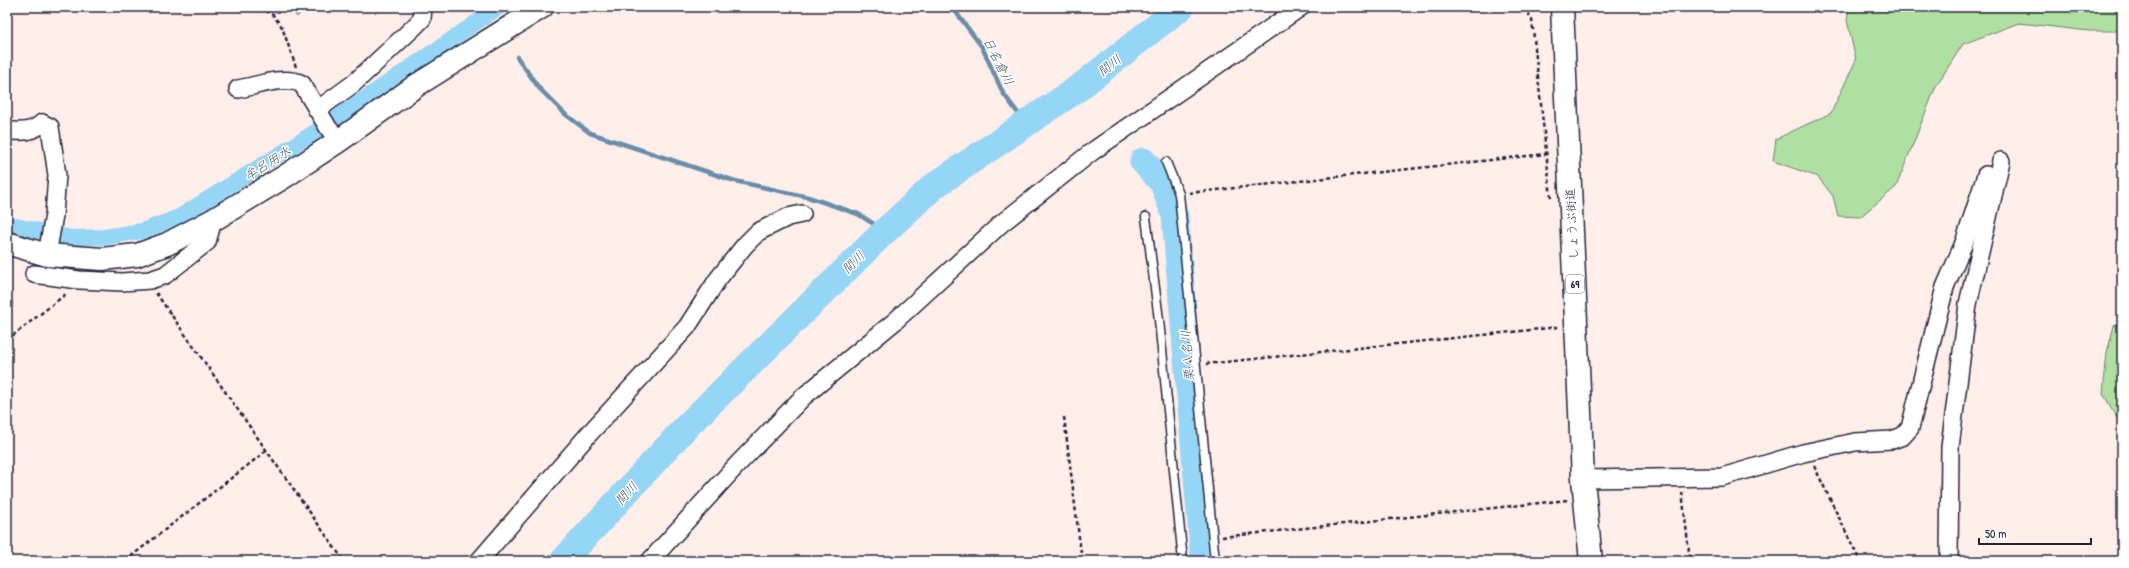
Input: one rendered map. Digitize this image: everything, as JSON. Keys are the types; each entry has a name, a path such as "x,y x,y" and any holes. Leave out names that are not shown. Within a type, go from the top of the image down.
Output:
{"street":[{"path":"318,112 352,84 412,29 422,19 423,7"},
{"path":"7,243 102,259 137,255 167,244 213,220 335,135 542,7"},
{"path":"650,561 736,466 803,397 894,322 1002,223 1093,151 1301,7"},
{"name":"しょうぶ街道","path":"1562,7 1583,489 1591,561"},
{"path":"238,89 286,80 297,81 302,84 318,112 335,135"},
{"path":"7,131 24,132 36,129 42,123 50,127 57,175 54,220 47,250"},
{"path":"1583,489 1680,477 1722,477 1803,453 1855,442 1892,440 1902,436 1910,428 1945,287 1964,243 1986,175 1998,169 1968,304 1950,447 1949,561"},
{"path":"479,561 588,435 687,327 718,279 745,245 758,232 788,217 802,214"},
{"path":"34,274 79,280 122,282 150,280 165,275 207,242 213,220"}],"lane":[{"path":"1166,162 1179,194 1215,561"},
{"path":"1146,216 1158,312 1183,561"}],"path":[{"path":"259,7 273,14 282,27 296,69 297,81"},
{"path":"1525,7 1532,20 1551,201"},
{"path":"1179,194 1546,154"},
{"path":"7,340 75,286 79,280"},
{"path":"150,280 154,290 344,561"},
{"path":"1196,365 1577,325"},
{"path":"1064,417 1082,561"},
{"path":"125,561 266,451"},
{"path":"1803,453 1812,462 1860,561"},
{"path":"1680,477 1690,561"},
{"path":"1213,538 1583,489"}],"green space":[{"path":"290,7 305,7 297,17"},
{"path":"1849,7 2122,7 2122,31 2089,31 2019,23 1963,44 1936,86 1896,187 1860,217 1838,216 1833,196 1818,177 1773,161 1776,139 1831,113 1856,60 1847,20"},
{"path":"2122,322 2122,427 2103,393 2107,352 2114,326"}],"waterway":[{"name":"牟呂用水","path":"7,224 72,238 105,237 142,231 179,217 317,131 499,7"},
{"name":"日名倉川","path":"952,7 982,47 1003,93 1026,124"},
{"name":"間川","path":"563,561 684,429 885,231 934,186 1080,87 1181,7"},
{"path":"517,57 539,88 565,114 590,133 735,181 808,197 858,214 885,231"},
{"name":"栗八名川","path":"1143,161 1163,183 1175,216 1204,561"}]}
